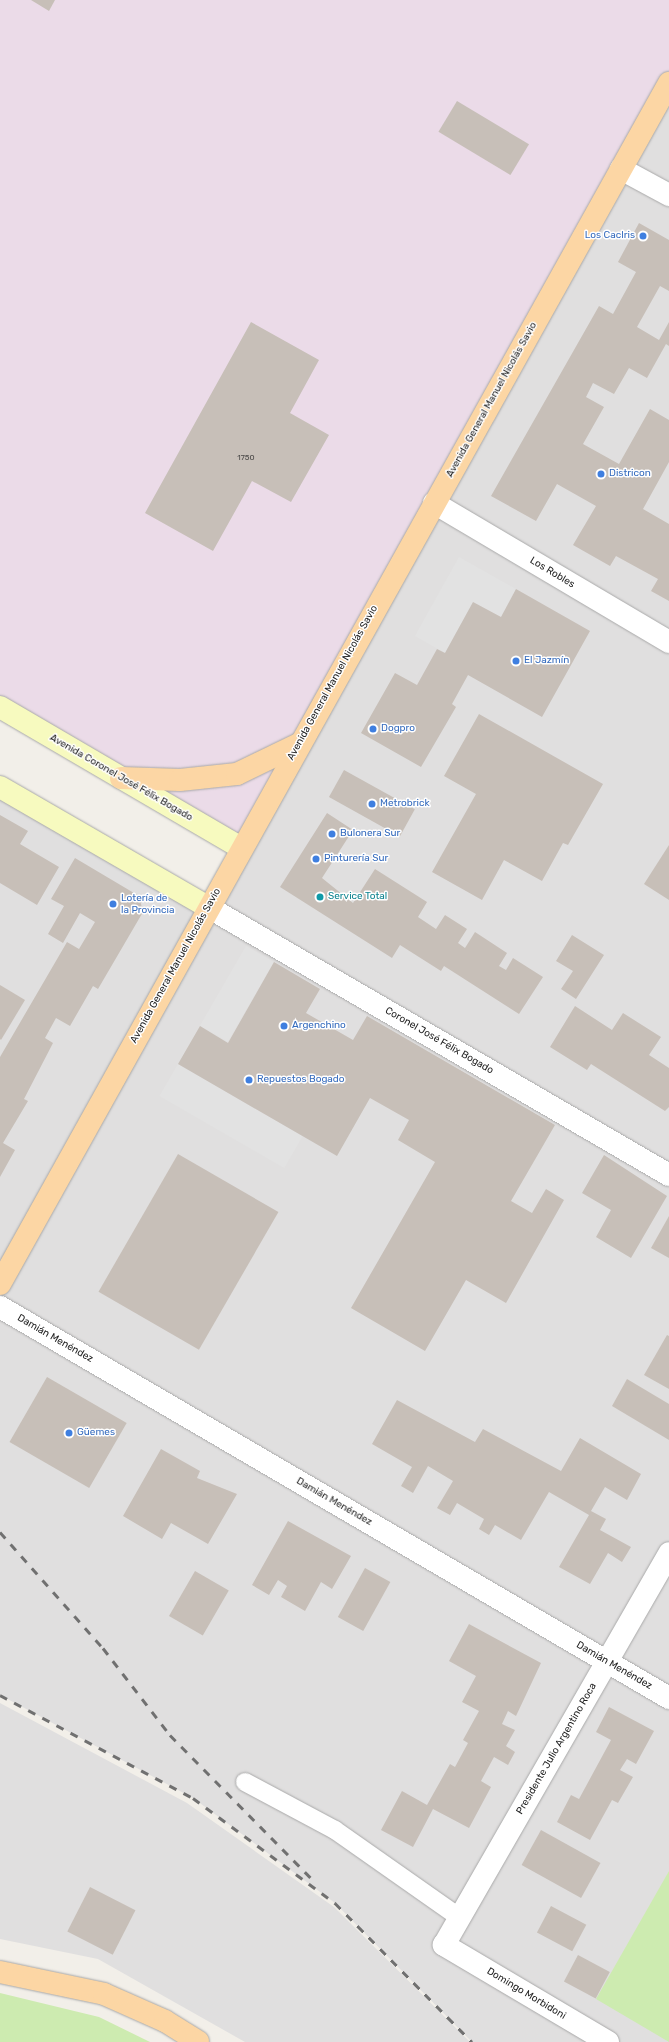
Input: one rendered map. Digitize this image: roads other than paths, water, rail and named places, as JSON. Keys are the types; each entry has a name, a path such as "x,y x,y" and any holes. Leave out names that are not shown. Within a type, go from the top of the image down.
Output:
{"main road":[{"name":"Avenida General Manuel Nicolás Savio","path":"0,1284 208,907 669,83"},
{"name":"Avenida Coronel José Félix Bogado","path":"0,708 241,848"},
{"path":"121,778 180,780 237,774 299,744"},
{"path":"0,787 208,907"},
{"path":"0,1972 110,1996 164,2021 198,2042"}],"street":[{"path":"621,168 669,195"},
{"name":"Los Robles","path":"434,503 669,642"},
{"name":"Coronel José Félix Bogado","path":"208,907 669,1174"},
{"name":"Damián Menéndez","path":"0,1306 669,1698"},
{"name":"Presidente Julio Argentino Roca","path":"444,1945 669,1553"},
{"name":"Domingo Morbidoni","path":"444,1945 608,2042"}],"lane":[{"path":"245,1782 335,1830 460,1918"}],"railway":[{"path":"0,1532 103,1648 170,1735 316,1883"},
{"path":"0,1695 193,1798 335,1903 472,2042"}],"place":[{"name":"Los Caclris","path":"643,236"},
{"name":"Districon","path":"601,474"},
{"name":"El Jazmín","path":"516,661"},
{"name":"Dogpro","path":"373,729"},
{"name":"Metrobrick","path":"372,804"},
{"name":"Bulonera Sur","path":"332,834"},
{"name":"Pinturería Sur","path":"316,859"},
{"name":"Service Total","path":"320,897"},
{"name":"Lotería de la Provincia","path":"113,904"},
{"name":"Argenchino","path":"284,1026"},
{"name":"Repuestos Bogado","path":"249,1080"},
{"name":"Güemes","path":"69,1433"}]}
